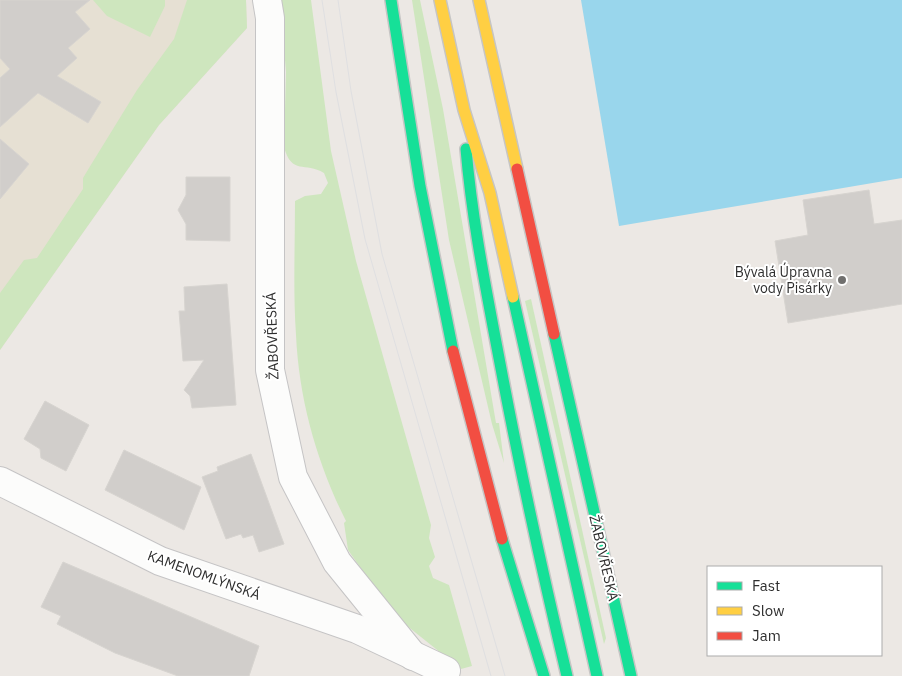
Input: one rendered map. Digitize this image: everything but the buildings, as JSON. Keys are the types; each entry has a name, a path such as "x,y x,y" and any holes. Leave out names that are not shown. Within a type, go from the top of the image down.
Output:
{"highway":[{"path":"391,0 421,201 453,349 488,492 544,676"},
{"path":"440,0 464,110 490,193 597,676"},
{"name":"ŽABOVŘESKÁ","path":"479,0 631,676"},
{"path":"464,110 469,198 472,216 541,570 567,676"}],"street":[{"name":"ŽABOVŘESKÁ","path":"266,0 270,18 270,370 293,477 338,562 413,656 446,671"},
{"name":"KAMENOMLÝNSKÁ","path":"0,481 160,561 357,630 413,656"}],"shaded area":[{"path":"0,0 246,0 247,28 159,125 0,350"}],"green space":[{"path":"93,0 165,0 165,6 150,37 107,16"},
{"path":"187,0 246,0 247,28 159,125 0,350 0,293 24,260 37,258 83,189 83,178 89,168 137,90 174,39"},
{"path":"280,0 311,0 331,151 356,261 431,525 429,538 435,557 429,566 433,578 449,585 472,666 461,669 406,625 382,598 348,550 344,523 346,521 326,477 311,431 301,383 296,335 294,285 295,201 305,196 321,194 328,183 324,173 295,165 291,162 284,147 286,72"},
{"path":"412,0 420,0 443,109 496,423 499,423 504,463 492,424 449,240"},
{"path":"531,299 606,638 604,644 525,301"}],"water":[{"path":"581,0 902,0 902,178 619,226"}],"tram line":[{"path":"322,0 336,92 365,239 491,676"},
{"path":"338,0 351,91 382,254 505,676"}],"traffic: fast":[{"path":"391,0 420,186 453,351"},
{"path":"466,149 480,254 507,398 531,518 567,676"},
{"path":"513,297 597,676"},
{"path":"554,334 631,676"},
{"path":"502,539 544,676"}],"traffic: slow":[{"path":"440,0 464,110 490,193 513,297"},
{"path":"479,0 517,169"}],"traffic: jam":[{"path":"517,169 554,334"},
{"path":"453,351 502,539"}],"place":[{"name":"Bývalá Úpravna vody Pisárky","path":"842,280"}]}
